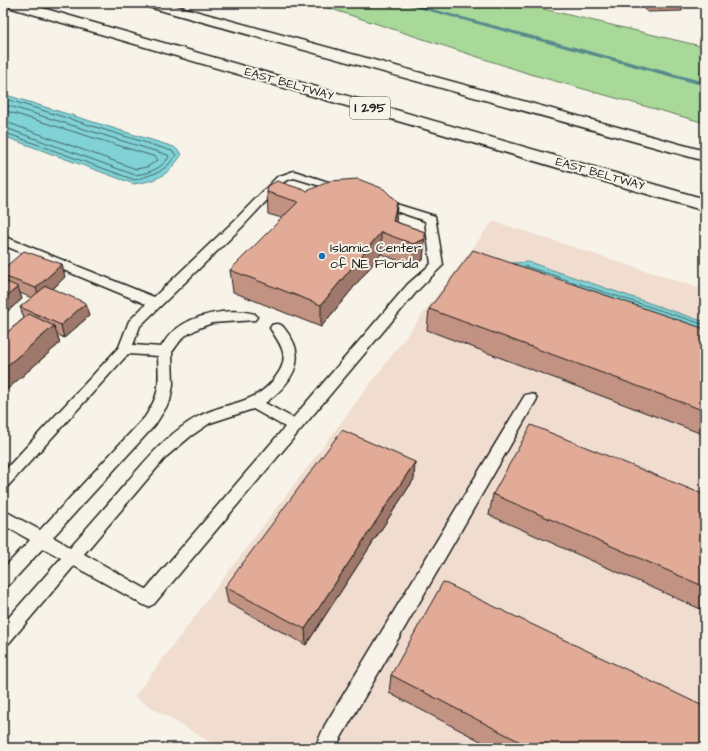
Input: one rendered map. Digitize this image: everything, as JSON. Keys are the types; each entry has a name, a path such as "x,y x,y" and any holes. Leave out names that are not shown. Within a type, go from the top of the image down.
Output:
{"highway":[{"name":"EAST BELTWAY","path":"10,3 705,205"},
{"path":"150,3 705,156"}],"lane":[{"path":"3,482 125,348 134,324 238,224 281,179 294,174 352,193"},
{"path":"3,518 74,556 148,599 412,287 437,265 431,219 366,198"},
{"path":"4,242 155,303"},
{"path":"3,580 117,459 150,421 163,401 166,385 164,352 178,335 192,326 212,319 231,316 250,316"},
{"path":"3,637 162,452 185,433 211,416 253,403 277,385 288,368 292,354 288,341 277,328"},
{"path":"125,348 164,352"},
{"path":"325,748 332,732 530,399"},
{"path":"253,403 295,426"}],"shaded area":[{"path":"493,221 705,290 705,748 220,748 134,697"}],"green space":[{"path":"313,3 518,3 705,47 705,123 530,74"}],"water":[{"path":"3,94 174,147 182,154 168,172 150,181 134,184 3,136"},
{"path":"529,262 705,322 705,348 512,263"}],"building":[{"path":"358,179 384,189 397,202 393,221 425,232 425,239 413,244 381,232 321,305 230,270 298,202 267,192 268,186 277,181 307,191 330,181"},
{"path":"473,250 705,329 705,411 429,309"},
{"path":"24,251 62,264 36,288 3,276 3,269"},
{"path":"3,280 18,287 3,299"},
{"path":"46,286 86,303 61,325 20,307"},
{"path":"29,314 54,326 3,369 3,336"},
{"path":"531,425 705,495 705,587 493,494"},
{"path":"342,430 415,462 305,629 225,587"},
{"path":"443,582 705,707 705,748 532,748 391,675"}],"waterway":[{"path":"403,3 705,84"}],"place":[{"name":"Islamic Center of NE Florida","path":"322,256"}]}
